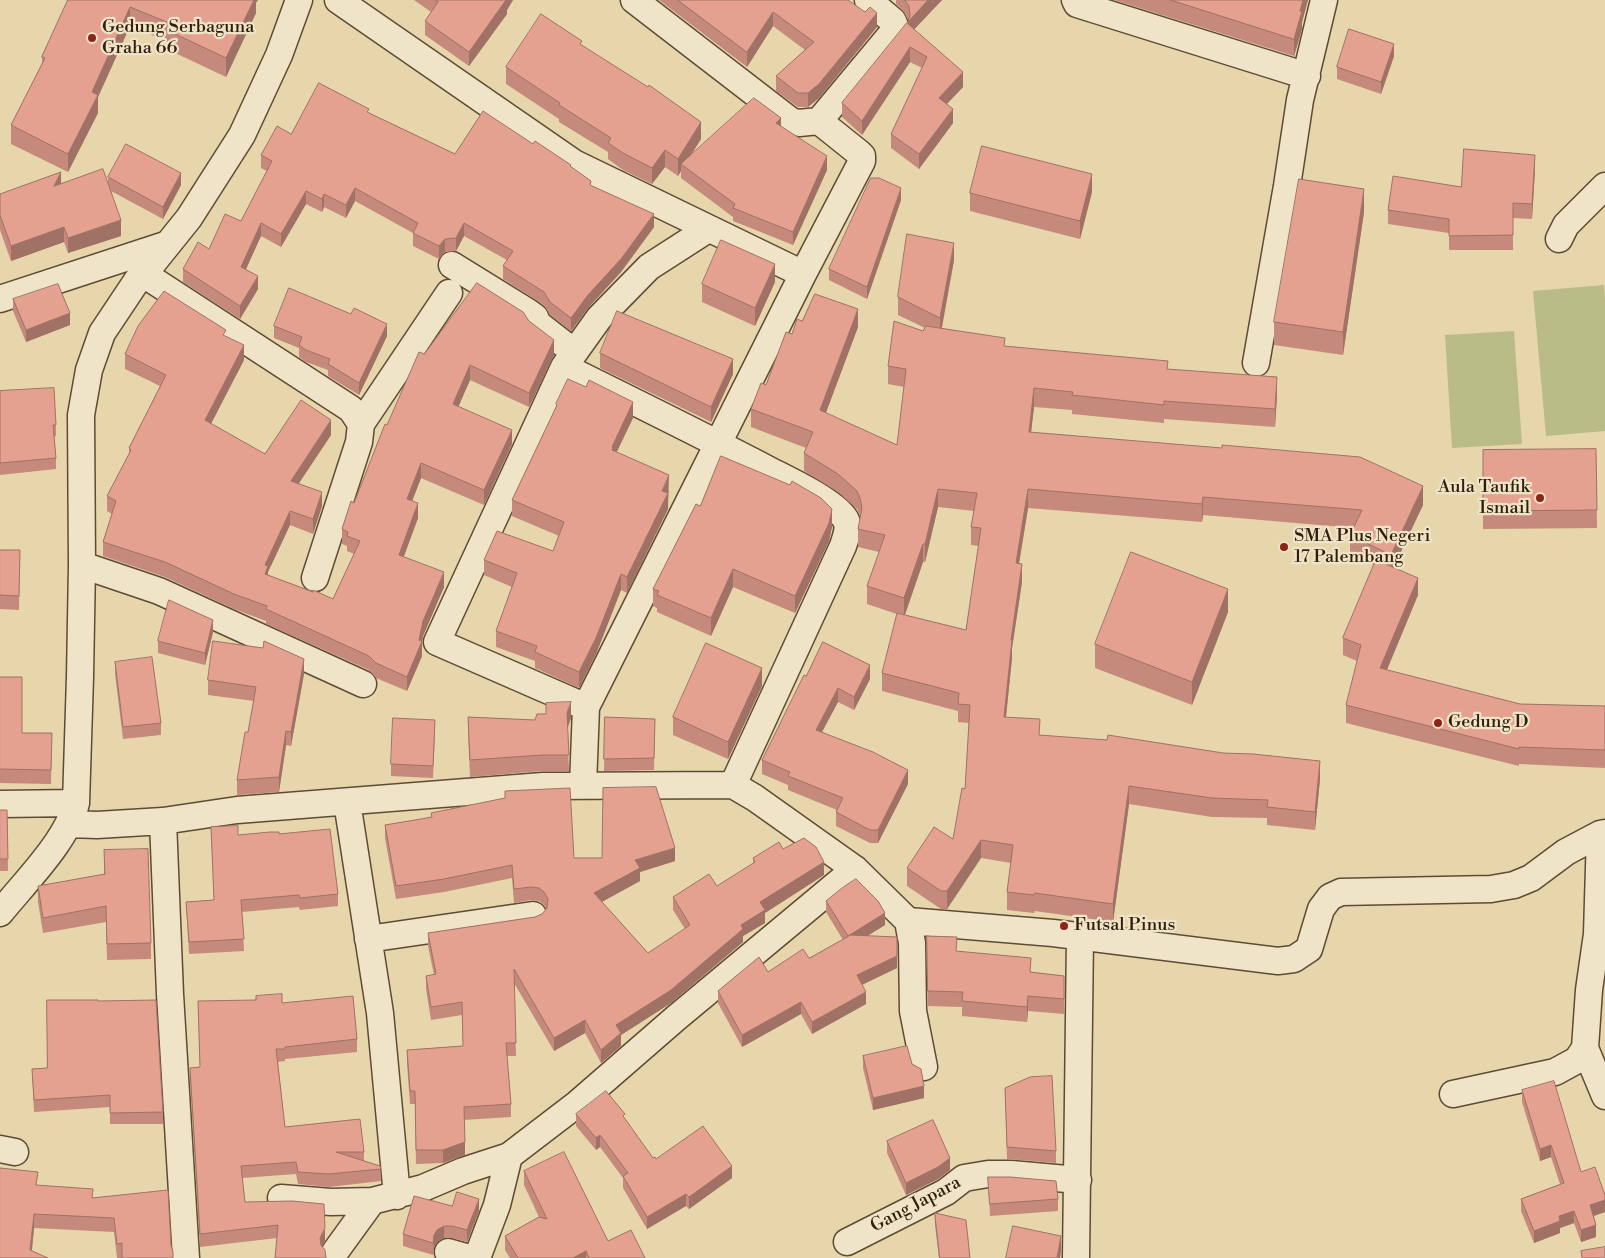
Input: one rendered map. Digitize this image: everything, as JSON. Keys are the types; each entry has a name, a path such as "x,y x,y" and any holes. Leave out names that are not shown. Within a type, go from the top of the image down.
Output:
{"street":[{"path":"0,913 42,862 72,813 80,677 82,565 81,415 89,370 102,333 142,274 189,218 242,135 279,55 298,0"},
{"path":"338,0 574,163 803,274"},
{"path":"583,786 586,708 803,274 862,161 859,153 819,121 798,123 791,121 634,0"},
{"path":"819,121 894,31 893,21 868,0"},
{"path":"1075,0 1077,4 1124,19 1304,88"},
{"path":"1256,363 1304,88 1324,0"},
{"path":"1559,239 1566,226 1605,186"},
{"path":"586,708 437,642 569,360 600,318 649,268 708,229"},
{"path":"0,298 169,244"},
{"path":"452,265 535,317 538,324 569,360 797,485 838,509 846,519 848,532 733,785"},
{"path":"142,274 351,409 361,424"},
{"path":"315,578 359,442 361,424 449,293"},
{"path":"82,565 159,591 363,684"},
{"path":"0,804 72,813 117,824 237,810 543,786 733,785 755,798 855,868 908,922 912,943 913,1011 924,1067"},
{"path":"335,1252 385,1198 380,1013 347,802"},
{"path":"163,820 170,994 186,1258"},
{"path":"908,922 1054,933 1278,961 1294,959 1309,949 1321,908 1330,897 1340,892 1491,889 1514,885 1531,878 1566,852 1602,833"},
{"path":"1453,1094 1555,1072 1577,1060 1585,1048 1597,990 1597,934 1602,833"},
{"path":"281,1198 331,1202 385,1198 423,1188 463,1171 509,1156 577,1104 855,868"},
{"path":"368,939 533,915"},
{"path":"1076,1258 1080,937"},
{"path":"1585,1048 1605,1096"},
{"path":"477,1258 497,1205 509,1156"},
{"name":"Gang Japara","path":"847,1242 946,1192 964,1178 988,1174 1011,1174 1078,1180"}],"green space":[{"path":"1604,285 1605,431 1546,436 1533,291"},
{"path":"1514,331 1522,444 1452,448 1445,335"}],"building":[{"path":"68,0 254,0 226,58 171,32 174,25 130,7 92,92 98,95 68,154 11,125 45,58 42,57"},
{"path":"435,0 506,0 469,52 425,21 438,2"},
{"path":"678,0 848,0 865,12 870,7 877,13 819,84 808,93 798,93 776,76 814,42 773,12 747,52"},
{"path":"905,0 928,0 908,22 910,15 909,6"},
{"path":"1171,0 1303,0 1294,39"},
{"path":"541,14 582,41 580,44 648,87 649,85 701,122 678,159 665,150 652,168 623,153 608,143 611,138 559,105 560,103 506,67"},
{"path":"907,23 963,72 939,98 953,109 919,154 891,134 927,57 910,47 862,121 842,103"},
{"path":"1349,29 1394,44 1381,82 1337,67"},
{"path":"319,83 369,109 367,112 455,154 483,111 533,144 535,141 571,165 591,181 590,185 654,214 621,259 588,295 571,318 550,302 544,292 503,266 513,251 464,223 456,238 445,239 439,246 413,233 418,223 355,188 346,205 324,194 322,199 306,191 281,234 261,223 241,267 258,276 240,306 183,269 198,242 209,249 225,214 241,221 272,161 261,155 277,126 291,134"},
{"path":"754,98 781,118 776,123 827,156 793,232 733,208 735,204 681,164"},
{"path":"126,144 181,173 163,207 108,177"},
{"path":"982,146 1092,174 1080,221 970,193"},
{"path":"1464,149 1535,155 1532,204 1513,203 1513,235 1449,236 1449,219 1388,210 1393,176 1461,187"},
{"path":"103,169 121,220 68,238 64,227 11,246 0,215 0,194 61,172 54,186"},
{"path":"871,178 879,178 901,188 867,287 829,269"},
{"path":"1299,179 1364,189 1343,332 1274,322"},
{"path":"907,234 954,243 940,318 898,297"},
{"path":"721,240 775,264 755,308 702,284"},
{"path":"477,283 523,312 529,321 554,340 529,393 470,365 453,404 512,430 484,490 421,463 407,499 418,503 399,555 444,572 423,621 419,640 422,641 407,677 376,663 369,656 266,609 267,606 234,594 165,562 103,542 116,501 107,496 166,375 125,354 138,326 164,291 226,330 223,335 244,345 205,420 265,454 301,400 331,420 291,481 322,492 313,519 290,511 265,565 268,566 265,574 313,592 313,590 333,599 360,541 347,536 348,532 342,529 351,501 354,503 385,424 387,425 419,352 424,354"},
{"path":"58,284 70,313 26,330 13,299"},
{"path":"289,288 351,314 354,308 387,324 359,383 328,364 330,359 306,350 299,345 302,337 274,326"},
{"path":"815,294 858,309 820,410 897,445 906,369 888,366 894,321 923,331 926,326 1005,338 1004,346 1168,361 1167,369 1277,377 1275,409 1164,401 1164,405 1072,395 1073,392 1034,388 1029,432 1222,448 1222,445 1360,457 1423,486 1391,555 1350,535 1362,510 1203,497 1202,504 1028,489 1016,563 1022,564 1011,640 1004,717 1040,719 1039,735 1107,740 1108,735 1223,753 1320,761 1315,812 1267,807 1268,800 1212,798 1129,786 1113,904 1035,893 1034,895 1007,892 1013,845 981,840 947,891 941,891 907,868 934,827 953,839 962,788 965,789 970,705 958,704 959,693 882,673 897,613 966,630 981,528 971,527 977,493 938,489 925,544 923,544 904,598 867,586 885,535 858,529 862,508 857,491 838,474 804,453 813,432 751,409 761,383 766,385 786,332 792,334 797,319 802,321"},
{"path":"617,311 733,359 711,407 600,353"},
{"path":"568,379 586,387 589,380 633,402 612,450 669,475 662,491 668,493 627,577 621,574 596,638 579,672 535,652 537,646 496,631 517,573 484,560 497,531 553,551 564,522 512,500"},
{"path":"54,388 56,425 53,425 56,458 0,463 0,391"},
{"name":"Aula Taufik Ismail","path":"1596,449 1597,510 1483,511 1483,450"},
{"path":"721,456 790,485 792,481 821,498 832,509 829,523 795,596 733,569 711,618 657,595 659,591 653,589 696,504 700,506"},
{"path":"0,550 20,550 19,596 0,595"},
{"path":"1131,552 1228,589 1192,682 1095,644"},
{"path":"1376,560 1418,578 1380,668 1520,704 1605,706 1605,750 1519,747 1519,749 1346,705 1361,645 1343,638"},
{"path":"169,600 213,620 205,653 158,641"},
{"path":"213,641 263,648 264,641 304,659 291,732 286,731 279,777 237,780 245,732 248,732 256,687 208,680"},
{"path":"823,642 870,665 854,697 838,688 816,730 873,752 908,770 878,830 870,830 836,812 843,798 788,776 790,772 762,760 804,675 806,676"},
{"path":"706,643 762,668 728,742 673,717"},
{"path":"152,657 161,723 123,727 115,662"},
{"path":"0,677 22,677 22,733 52,733 51,770 0,769"},
{"path":"571,702 567,713 569,755 470,760 468,717 535,720 537,714 546,714 546,703"},
{"path":"605,717 655,719 654,758 604,759"},
{"path":"393,718 435,720 433,766 391,764"},
{"path":"656,787 675,848 635,860 640,868 594,893 648,953 690,925 673,897 709,874 717,886 755,862 753,858 779,842 783,849 804,838 816,847 824,862 760,902 765,910 741,925 743,929 671,990 616,1025 621,1033 601,1050 585,1020 554,1038 514,969 516,1043 506,1043 511,1104 464,1107 465,1142 443,1150 416,1150 415,1091 410,1091 407,1050 463,1046 462,1002 431,1007 426,976 436,974 428,933 535,917 542,914 547,908 548,899 539,888 514,889 512,865 444,879 396,886 385,825 432,817 431,813 505,798 505,791 570,788 574,858 602,858 603,788"},
{"path":"0,810 7,810 8,859 0,859"},
{"path":"238,826 238,835 270,832 279,832 279,834 330,829 338,894 300,898 299,895 241,900 244,939 189,942 186,902 214,900 211,827"},
{"path":"148,849 151,943 107,944 106,906 43,918 38,886 105,874 104,850"},
{"path":"856,879 878,901 885,913 848,936 826,901"},
{"path":"851,935 897,937 897,956 857,975 866,992 812,1022 801,1002 742,1035 718,991 759,957 768,972 803,949 809,958"},
{"path":"927,936 957,937 956,951 1031,958 1030,972 1064,976 1064,999 1028,996 1027,1007 962,1001 963,992 928,991"},
{"path":"282,994 282,1003 353,996 357,1039 276,1049 285,1127 360,1119 364,1152 336,1152 380,1166 381,1169 329,1174 298,1172 296,1162 241,1166 245,1202 292,1201 324,1204 325,1228 320,1238 326,1258 275,1258 278,1225 200,1234 190,1068 200,1067 198,1001 256,1000 256,996"},
{"path":"47,1000 156,1000 163,1112 110,1113 110,1095 34,1100 32,1069 47,1068"},
{"path":"907,1046 912,1064 921,1069 924,1086 873,1098 863,1056"},
{"path":"1052,1076 1056,1151 1007,1147 1005,1088 1030,1077"},
{"path":"1554,1081 1581,1172 1595,1167 1605,1195 1605,1200 1590,1205 1596,1225 1581,1230 1574,1211 1559,1216 1560,1221 1534,1231 1521,1199 1564,1183 1551,1145 1540,1149 1522,1090"},
{"path":"606,1091 625,1114 623,1116 653,1158 655,1157 656,1159 703,1126 732,1166 689,1197 686,1194 647,1217 623,1176 628,1173 600,1135 596,1138 576,1114"},
{"path":"933,1120 950,1158 938,1167 906,1183 887,1141"},
{"path":"564,1152 608,1241 631,1230 645,1258 589,1258 586,1251 573,1258 518,1258 505,1236 539,1217 547,1219 524,1171"},
{"path":"0,1168 38,1172 36,1185 93,1189 92,1198 168,1190 173,1258 122,1258 122,1243 117,1244 114,1218 34,1214 30,1250 48,1258 0,1258"},
{"path":"988,1177 1056,1181 1058,1199 990,1204"},
{"path":"457,1192 479,1199 467,1230 444,1226 437,1230 433,1243 403,1234 414,1196 452,1206"},
{"path":"935,1213 966,1220 970,1258 940,1258"},
{"path":"1013,1226 1061,1236 1057,1258 1006,1258"},
{"path":"1605,1247 1605,1258 1582,1258 1581,1251"}],"place":[{"name":"Gedung Serbaguna Graha 66","path":"92,38"},
{"name":"Aula Taufik Ismail","path":"1540,498"},
{"name":"SMA Plus Negeri 17 Palembang","path":"1284,547"},
{"name":"Gedung D","path":"1438,723"},
{"name":"Futsal Pinus","path":"1064,926"}]}
